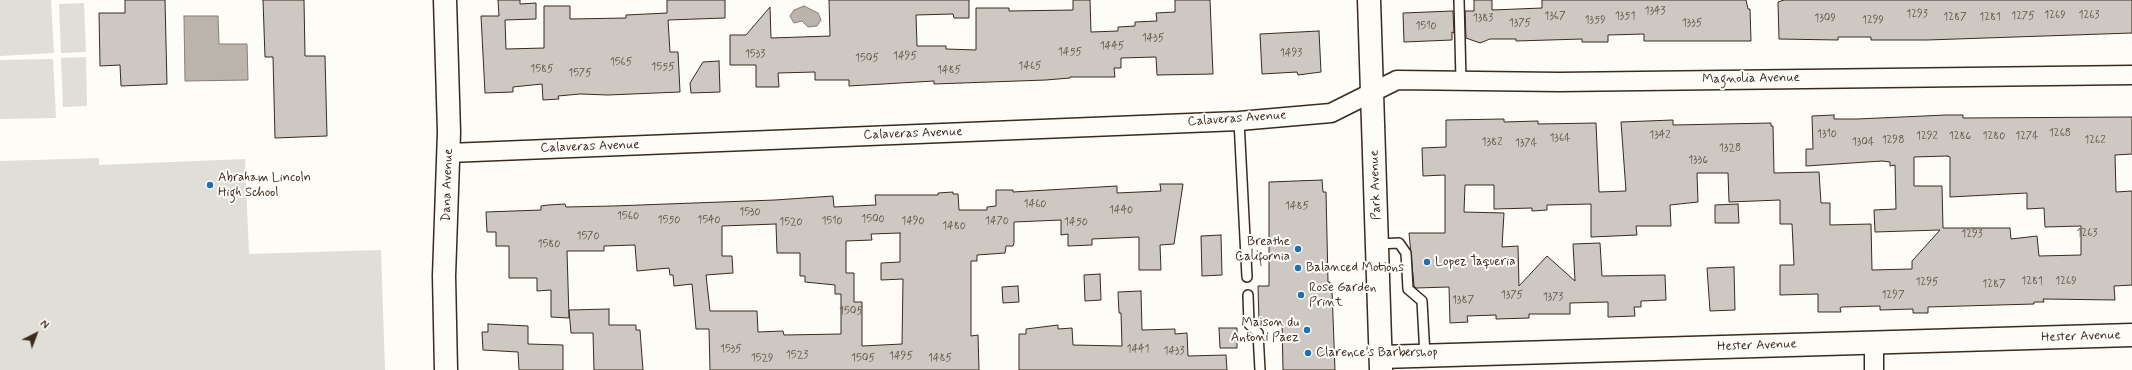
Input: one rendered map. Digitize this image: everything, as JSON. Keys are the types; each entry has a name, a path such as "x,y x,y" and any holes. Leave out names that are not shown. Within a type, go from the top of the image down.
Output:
{"street":[{"name":"Dana Avenue","path":"445,0 449,153 444,276 446,370"},
{"name":"Park Avenue","path":"1369,0 1381,363"},
{"name":"Magnolia Avenue","path":"1373,93 1394,80 1575,81 2132,75"},
{"name":"Calaveras Avenue","path":"449,153 1239,120 1331,113 1373,93"},
{"name":"Hester Avenue","path":"1381,363 1425,356 2132,335"},
{"path":"1874,343 1874,370"}],"lane":[{"path":"1459,0 1462,80"},
{"path":"1239,120 1247,277"},
{"path":"1378,244 1399,243 1406,253 1408,289 1422,301 1425,356"},
{"path":"1248,295 1249,324 1258,333 1260,370"}],"shaded area":[{"path":"0,0 51,0 54,53 0,56"},
{"path":"84,3 86,52 61,53 59,4"},
{"path":"804,6 818,13 821,20 817,26 808,27 802,21 794,23 790,16 794,10"},
{"path":"184,16 218,16 219,44 247,44 248,80 185,81"},
{"path":"86,57 87,106 63,107 61,58"},
{"path":"53,59 56,118 0,119 0,60"},
{"path":"99,158 99,165 245,159 249,254 381,250 385,370 0,370 0,161"}],"building":[{"path":"125,0 165,0 167,84 121,86 120,65 100,66 99,13 125,13"},
{"path":"263,0 304,0 305,56 325,56 327,136 275,138 273,57 265,57"},
{"path":"498,0 520,0 520,4 536,3 536,19 505,20 506,49 544,48 544,6 570,6 570,19 626,18 626,15 667,13 667,0 725,0 725,18 668,20 670,52 678,52 680,92 608,95 580,94 558,96 559,99 543,100 542,84 513,87 513,92 485,93 481,16 499,16"},
{"path":"829,0 969,0 969,18 954,18 953,14 916,15 917,46 946,46 946,49 976,50 976,8 1009,8 1009,11 1073,10 1073,0 1090,0 1091,32 1118,31 1118,27 1135,26 1135,22 1157,21 1156,13 1175,12 1175,0 1210,0 1213,74 1157,75 1156,57 1121,58 1121,68 1114,68 1115,77 1070,77 1046,80 934,84 934,81 849,86 849,80 815,80 815,72 778,73 779,87 756,87 756,65 730,65 730,35 746,35 770,7 771,38 830,36"},
{"path":"1474,0 1492,0 1492,10 1542,8 1542,0 1746,0 1748,9 1750,9 1751,41 1644,41 1644,34 1608,35 1608,42 1582,42 1582,39 1516,41 1516,39 1490,39 1480,43 1466,38 1465,11 1474,11"},
{"path":"1784,0 2132,0 2132,33 1927,40 1871,40 1871,37 1838,37 1838,40 1779,39 1778,2"},
{"path":"1453,11 1454,33 1452,32 1452,40 1404,42 1403,13"},
{"path":"1319,31 1321,72 1298,75 1297,72 1262,74 1260,34"},
{"path":"719,61 720,92 691,93 690,83 703,62"},
{"path":"1834,115 1834,119 1946,115 1963,115 1963,118 2132,117 2132,154 2115,155 2116,192 2132,191 2132,285 2114,286 2115,300 2043,299 2044,302 2034,302 2034,304 1928,307 1928,313 1913,313 1913,309 1880,310 1880,306 1842,307 1840,308 1841,312 1818,312 1818,294 1780,295 1780,265 1794,265 1792,224 1780,224 1780,200 1729,202 1728,173 1697,173 1698,202 1670,205 1671,226 1636,226 1637,235 1591,237 1591,204 1547,205 1547,210 1532,211 1532,208 1494,209 1494,185 1465,185 1464,212 1504,213 1502,247 1518,246 1519,286 1547,256 1575,281 1573,244 1600,243 1602,276 1665,275 1666,300 1641,301 1641,307 1634,307 1635,316 1608,317 1608,302 1570,303 1570,314 1529,314 1529,318 1496,319 1496,315 1467,316 1468,322 1450,323 1449,287 1416,288 1414,286 1409,233 1445,233 1445,175 1423,176 1422,148 1446,147 1446,120 1504,119 1504,122 1538,121 1538,124 1596,123 1599,192 1626,191 1621,122 1673,120 1673,125 1771,123 1771,126 1773,126 1774,173 1819,172 1821,203 1830,203 1830,225 1871,224 1872,270 1912,269 1912,261 1940,230 1875,232 1874,210 1896,209 1895,165 1890,166 1890,162 1882,161 1806,166 1806,149 1813,149 1812,116","holes":["1914,157 1950,157 1950,197 2027,193 2027,209 2044,208 2045,227 2081,226 2081,255 2039,256 2037,236 2011,239 2010,228 1943,228 1942,186 1914,186"]},
{"path":"1322,180 1323,192 1326,192 1328,282 1330,282 1330,290 1332,290 1335,370 1283,370 1282,322 1259,323 1258,286 1269,286 1269,182"},
{"path":"1160,184 1183,184 1174,244 1160,245 1161,270 1139,270 1139,237 1092,239 1092,245 1068,246 1068,234 1061,235 1061,220 1014,222 1013,246 1006,246 1005,253 977,255 977,261 971,261 971,336 978,335 979,370 710,370 709,329 696,329 692,284 674,286 673,275 670,275 669,268 637,271 635,245 604,246 604,251 567,251 569,318 551,317 551,290 537,291 537,278 509,278 509,246 496,246 496,232 487,232 486,212 541,210 541,206 565,204 566,207 613,206 775,200 833,196 834,207 876,205 875,195 938,195 938,193 953,192 953,194 958,194 959,210 987,210 987,207 996,206 996,190 1013,190 1013,192 1117,186 1117,193 1161,191","holes":["776,224 777,253 800,253 800,276 805,276 805,282 835,285 835,294 841,294 841,334 784,335 783,331 758,332 757,311 710,311 706,275 733,273 732,256 722,256 722,226","900,233 900,262 881,263 881,280 903,279 902,344 862,346 862,302 854,302 854,273 846,273 846,241 872,240 871,234"]},
{"path":"1738,204 1739,223 1715,223 1715,205"},
{"path":"1221,235 1222,275 1202,276 1201,236"},
{"path":"1734,267 1735,310 1710,311 1707,268"},
{"path":"1100,274 1101,300 1085,301 1084,275"},
{"path":"1018,286 1019,302 1003,303 1002,287"},
{"path":"1141,291 1142,330 1175,329 1175,334 1187,333 1188,356 1226,355 1227,370 1019,370 1019,334 1026,334 1026,329 1058,325 1058,329 1072,328 1073,345 1122,346 1121,313 1119,313 1118,292"},
{"path":"609,309 609,325 636,325 636,330 640,330 643,370 594,370 593,333 571,333 569,310"},
{"path":"488,324 528,326 528,344 563,345 563,370 519,370 518,352 483,350 482,332 488,332"},
{"path":"1219,328 1237,328 1237,348 1220,348"}],"place":[{"name":"Abraham Lincoln High School","path":"210,185"},
{"name":"Breathe California","path":"1298,249"},
{"name":"Lopez Taqueria","path":"1427,262"},
{"name":"Balanced Motions","path":"1298,268"},
{"name":"Rose Garden Print","path":"1301,295"},
{"name":"Maison du Antoni Paez","path":"1307,330"},
{"name":"Clarence's Barbershop","path":"1308,353"}]}
